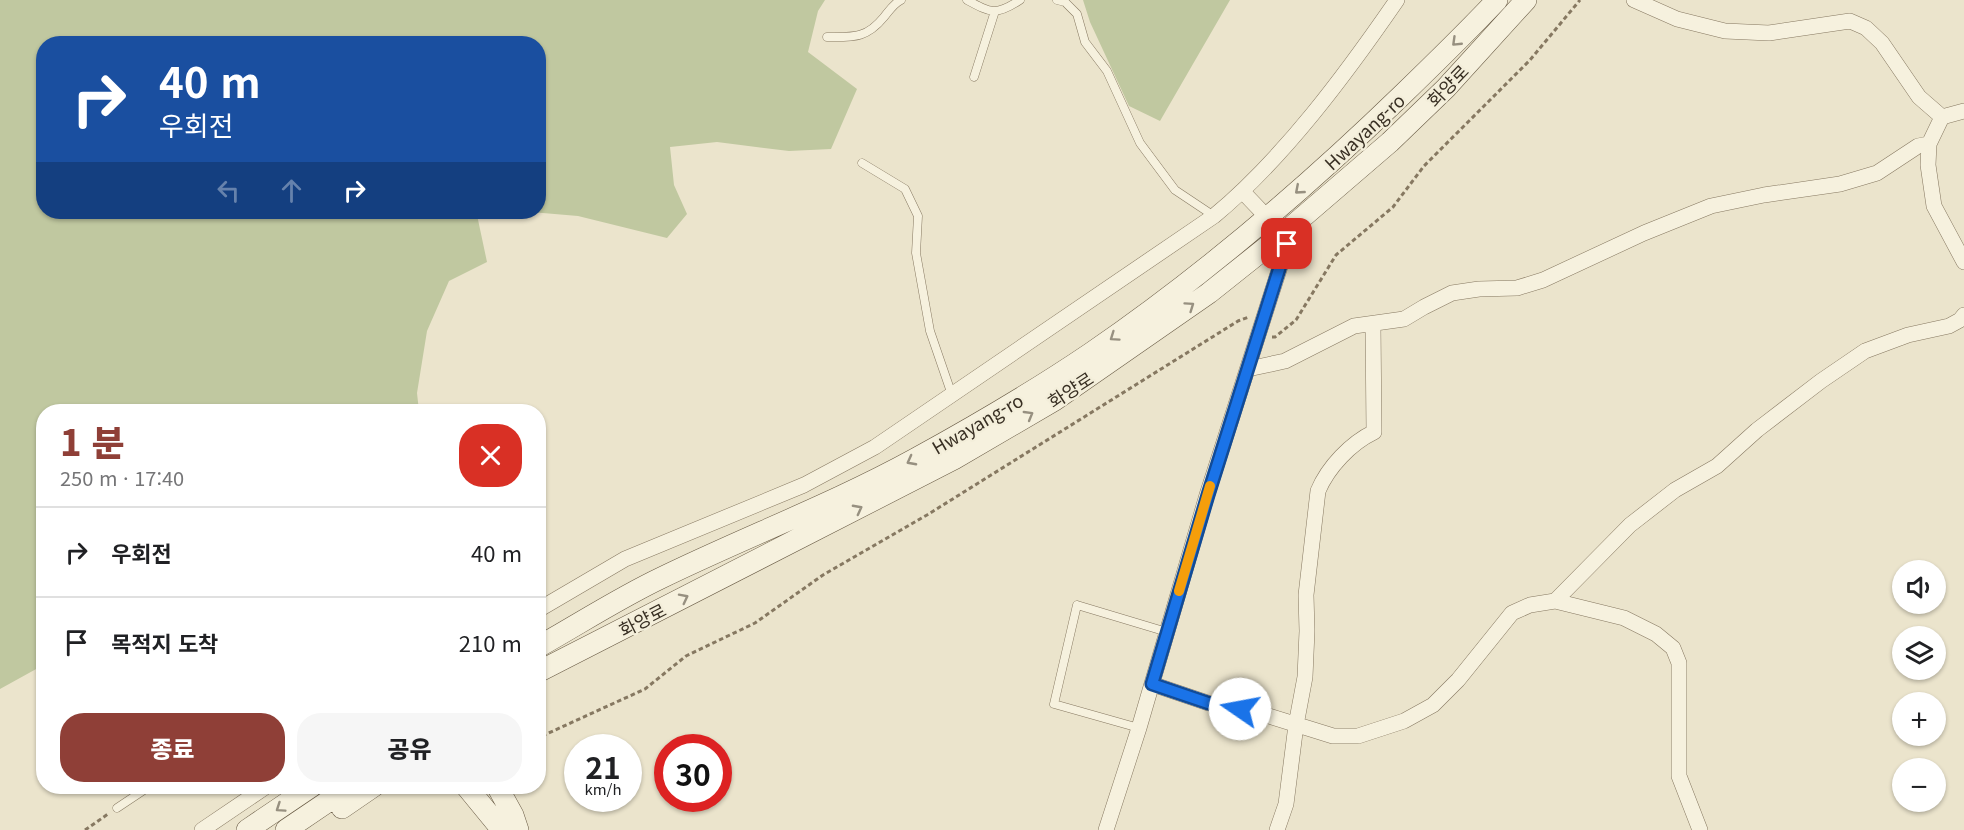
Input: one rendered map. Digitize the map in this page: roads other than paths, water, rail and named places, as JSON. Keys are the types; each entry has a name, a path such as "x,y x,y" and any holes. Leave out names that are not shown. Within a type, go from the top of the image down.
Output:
{"main road":[{"name":"Hwayang-ro","path":"546,642 658,579 882,476 1029,393 1089,354 1137,321 1268,217 1348,147 1497,0"},
{"name":"화양로","path":"546,668 954,459 1055,400 1209,293 1284,234 1406,127 1446,88 1526,0"},
{"path":"546,681 621,639 635,623"},
{"path":"247,830 300,794"},
{"path":"286,830 339,794"},
{"path":"309,830 362,794"},
{"path":"473,794 502,830"},
{"path":"488,794 511,830"},
{"path":"501,794 518,830"}],"street":[{"name":"Hwayang-ro","path":"546,605 625,559 804,485 875,447 1214,216 1243,192 1314,111 1396,0"},
{"path":"1634,0 1677,19 1725,31 1769,33 1850,21 1866,28 1882,43 1919,97 1942,117"},
{"path":"1964,111 1942,117 1929,144 1928,165 1934,206 1964,262"},
{"path":"1248,369 1285,361 1354,326 1404,319 1452,293 1479,289 1517,288 1543,280 1644,233 1711,206 1764,195 1840,184 1877,173 1918,146 1929,144"},
{"path":"1106,830 1287,244 1284,234 1243,192"},
{"path":"1555,601 1630,525 1675,490 1717,466 1757,430 1821,381 1864,351 1908,336 1949,326 1964,315"},
{"path":"1277,830 1286,804 1305,676 1306,595 1318,491 1324,477 1349,450 1362,438 1374,432 1373,324"},
{"path":"1152,684 1208,703 1256,712 1333,736 1358,736 1404,721 1433,705 1458,680 1512,613 1530,605 1555,601 1624,618 1656,634 1673,648 1679,663 1679,776 1700,830"},
{"path":"202,830 255,794"}],"lane":[{"path":"827,37 859,37 880,22 901,0"},
{"path":"967,0 988,12 1006,9 1020,0"},
{"path":"1057,0 1065,2 1077,14 1085,42 1107,71 1140,143 1175,190 1214,216"},
{"path":"974,77 995,11"},
{"path":"862,163 905,189 918,216 916,252 930,331 952,395"},
{"path":"1138,729 1054,704 1077,605 1167,632"},
{"path":"117,807 137,794"}]}
